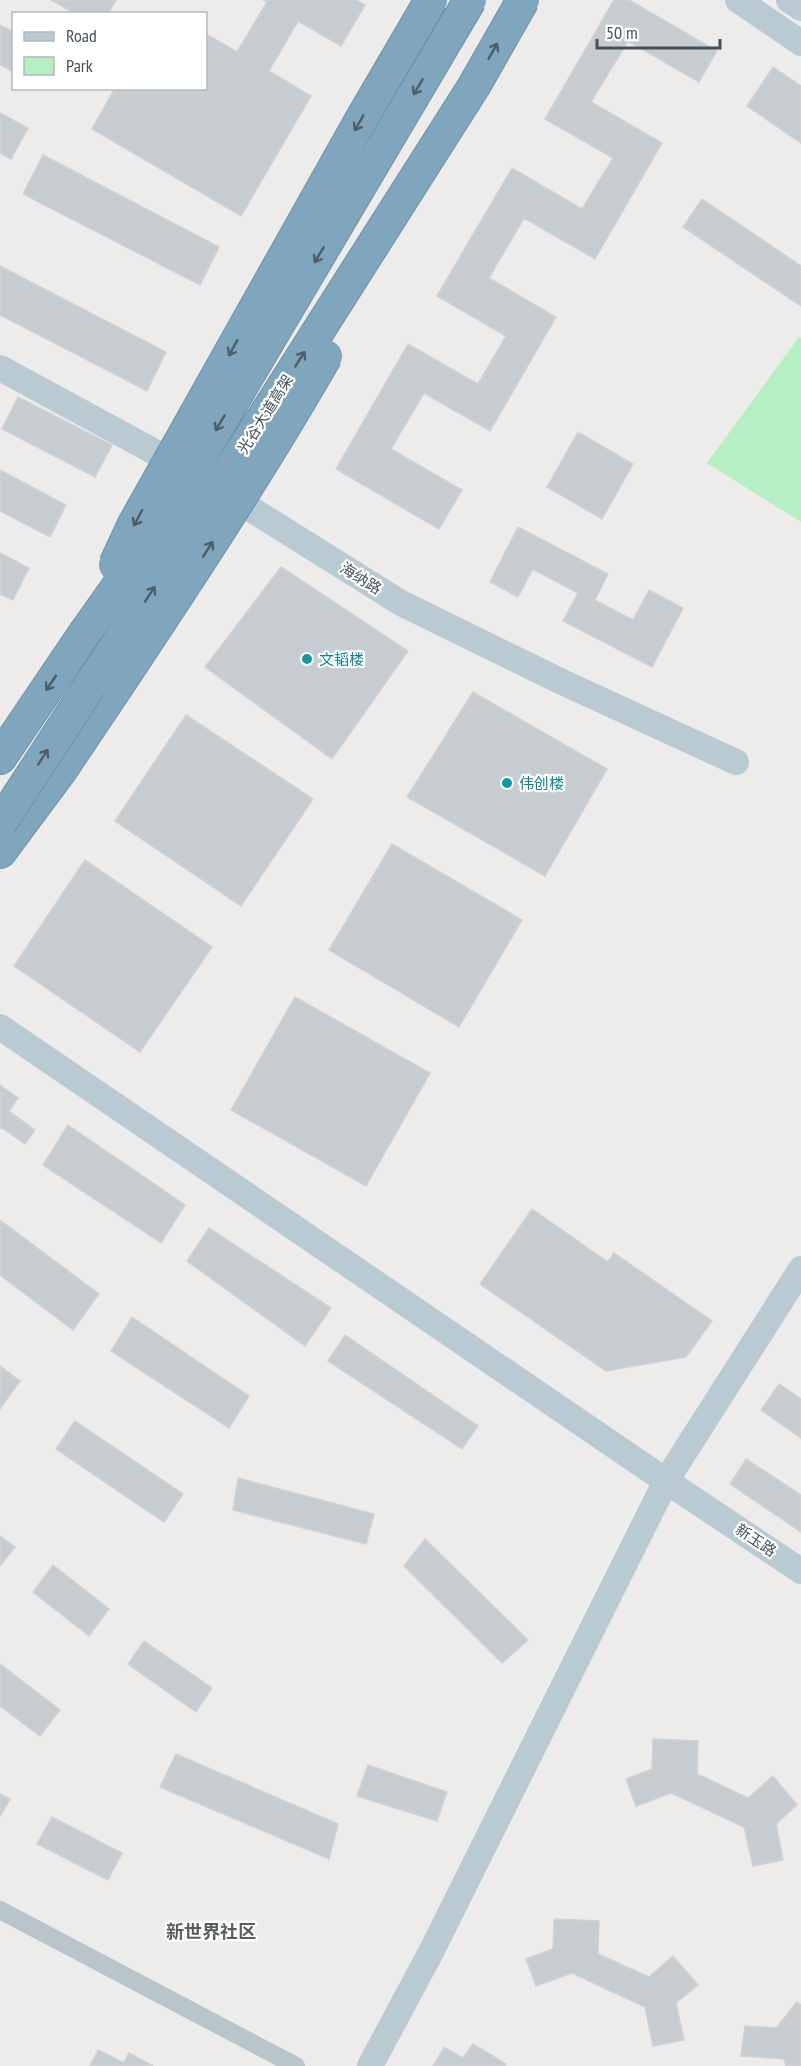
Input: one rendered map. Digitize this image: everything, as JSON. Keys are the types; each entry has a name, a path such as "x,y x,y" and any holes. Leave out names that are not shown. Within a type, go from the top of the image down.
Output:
{"highway":[{"path":"84,634 134,524 362,118 431,0"},
{"path":"0,758 152,538 470,0"},
{"name":"光谷大道高架","path":"0,824 202,513 474,86 523,0"},
{"path":"0,852 61,770 186,584 282,431 382,259 474,86"}],"street":[{"path":"738,0 801,43"},
{"path":"789,0 801,8"},
{"name":"海纳路","path":"0,368 180,466 400,603 560,681 736,762"},
{"name":"新玉路","path":"0,1027 801,1571"},
{"path":"370,2066 436,1941 666,1481 801,1269"},
{"path":"0,1910 296,2066"}],"green space":[{"path":"799,337 801,338 801,522 707,463"}],"building":[{"path":"51,0 116,0 109,12 72,12"},
{"path":"264,0 356,0 365,5 341,46 298,21 269,71 311,96 241,216 92,129 114,90 207,90 207,35 237,52 267,2"},
{"path":"614,0 629,0 717,51 699,82 628,41 591,102 662,143 595,259 524,218 489,278 556,317 490,431 424,393 391,449 462,490 439,529 336,469 408,344 478,384 506,336 437,296 512,168 582,209 613,158 545,119"},
{"path":"0,25 12,31 12,71 0,65"},
{"path":"773,67 801,86 801,143 747,106"},
{"path":"0,113 28,128 11,159 0,153"},
{"path":"43,155 219,247 200,285 23,194"},
{"path":"702,199 801,266 801,306 683,227"},
{"path":"0,266 166,352 147,391 0,315"},
{"path":"18,397 112,445 95,477 2,429"},
{"path":"578,432 633,464 602,519 547,487"},
{"path":"0,470 66,505 50,537 0,511"},
{"path":"518,527 608,574 595,600 633,620 649,590 683,608 652,667 563,621 578,593 533,569 518,597 490,582"},
{"path":"0,553 29,568 13,600 0,594"},
{"name":"文韬楼","path":"281,567 408,651 332,759 205,667"},
{"name":"伟创楼","path":"473,692 607,769 545,876 407,797"},
{"path":"186,715 313,799 241,906 115,821"},
{"path":"392,844 522,920 459,1027 329,950"},
{"path":"85,860 212,947 140,1052 14,966"},
{"path":"295,997 430,1073 366,1186 231,1110"},
{"path":"0,1085 18,1098 9,1111 35,1130 25,1144 1,1127 0,1129"},
{"path":"68,1125 185,1205 161,1243 43,1165"},
{"path":"532,1209 608,1262 614,1253 712,1321 686,1357 606,1371 480,1284"},
{"path":"0,1220 99,1294 73,1330 0,1275"},
{"path":"209,1228 331,1308 305,1346 187,1261"},
{"path":"132,1317 249,1396 229,1428 111,1351"},
{"path":"345,1335 478,1426 462,1449 328,1361"},
{"path":"0,1366 20,1381 0,1409"},
{"path":"779,1384 801,1399 801,1438 761,1410"},
{"path":"75,1421 183,1494 164,1522 56,1449"},
{"path":"746,1459 801,1495 801,1532 730,1484"},
{"path":"238,1478 374,1514 366,1544 233,1510"},
{"path":"0,1536 15,1547 0,1566"},
{"path":"425,1539 528,1640 502,1663 404,1566"},
{"path":"53,1565 109,1609 89,1636 33,1592"},
{"path":"144,1641 212,1688 196,1712 128,1664"},
{"path":"0,1664 60,1710 40,1736 0,1706"},
{"path":"653,1739 698,1741 697,1774 748,1798 773,1776 797,1805 776,1824 783,1860 753,1866 744,1827 671,1793 636,1806 626,1779 652,1769"},
{"path":"176,1754 338,1824 329,1859 160,1787"},
{"path":"368,1765 447,1792 437,1821 357,1796"},
{"path":"0,1794 10,1799 0,1816"},
{"path":"52,1817 122,1853 108,1880 37,1844"},
{"path":"554,1919 599,1921 598,1954 649,1977 673,1956 698,1985 676,2003 684,2040 653,2046 645,2007 572,1973 536,1986 526,1959 553,1949"},
{"path":"797,2002 801,2005 801,2066 786,2066 784,2059 741,2056 745,2026 776,2028"},
{"path":"473,2044 506,2064 505,2066 433,2066 444,2047 463,2058"},
{"path":"98,2050 124,2063 129,2053 153,2066 90,2066"}],"place":[{"name":"文韬楼","path":"307,659"},
{"name":"伟创楼","path":"507,783"}],"district":[{"name":"新世界社区","path":"211,1931"}]}
